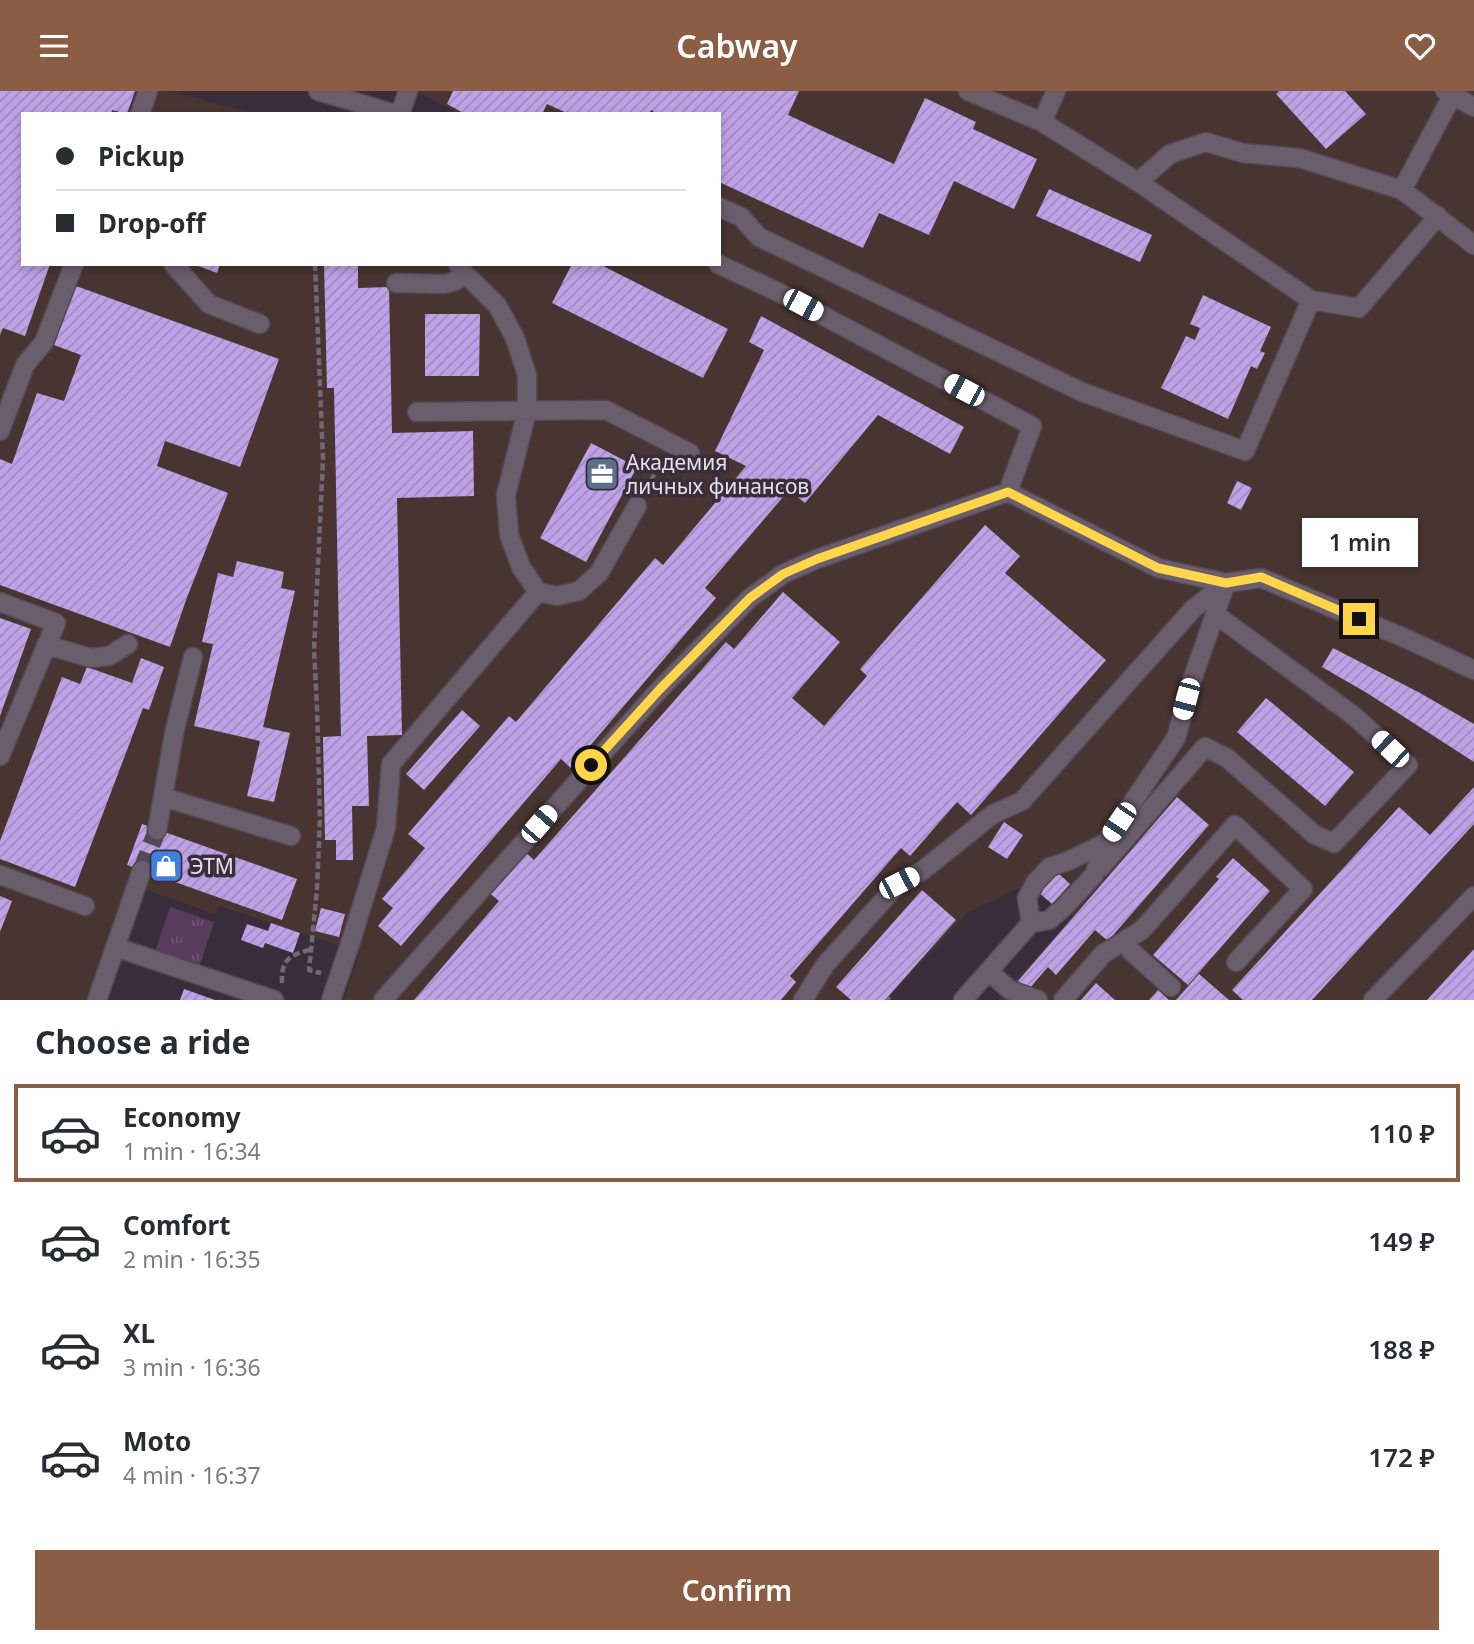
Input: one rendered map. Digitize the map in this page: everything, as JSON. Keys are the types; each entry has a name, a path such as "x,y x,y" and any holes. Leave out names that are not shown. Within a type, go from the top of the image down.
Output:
{"street":[{"path":"141,112 148,91"},
{"path":"318,91 388,112"},
{"path":"401,112 408,91"},
{"path":"968,91 1042,123 1138,182 1311,300 1359,308 1438,216"},
{"path":"1042,123 1056,91"},
{"path":"1402,190 1449,93 1474,107"},
{"path":"1138,182 1170,154 1206,142 1244,153 1299,158 1402,190 1474,245"},
{"path":"721,208 741,217 759,237 1082,392 1245,450 1311,300"},
{"path":"721,265 780,293 1032,426 1008,492"},
{"path":"0,431 25,365 44,342 73,266"},
{"path":"175,266 209,305 261,324"},
{"path":"396,283 444,284 455,281 461,269 497,305 516,338 527,375 527,411 506,495 509,535 521,567 538,592 557,597 579,591 599,573 637,506"},
{"path":"417,412 606,410 690,453"},
{"path":"383,1000 660,689 750,598 783,574 817,559 1008,492 1158,568 1226,583 1261,577 1474,670"},
{"path":"1094,875 1105,842 1176,738 1192,680 1226,583"},
{"path":"803,1000 825,965 899,883 922,871 993,814 1022,801 1193,609 1226,583"},
{"path":"331,1000 386,828 391,764 538,592"},
{"path":"0,602 56,623 0,756"},
{"path":"963,1000 1031,923 1049,920 1063,908 1205,747 1227,758 1315,835 1334,843 1408,765 1354,716 1215,614"},
{"path":"46,645 91,658 110,656 128,644"},
{"path":"157,830 175,729 193,657"},
{"path":"163,797 291,837"},
{"path":"1063,1000 1103,954 1142,930 1235,825 1303,889 1237,962"},
{"path":"1031,923 1027,898 1035,883 1050,867 1105,842"},
{"path":"97,1000 142,870"},
{"path":"0,875 85,906"},
{"path":"1373,1000 1474,895"},
{"path":"1124,941 1131,951 1171,987"},
{"path":"115,947 278,995"},
{"path":"988,971 1010,989 1038,1000"}],"path":[{"path":"315,266 323,459 314,640 319,860 309,969 338,978"},
{"path":"637,506 671,443"},
{"path":"278,995 281,969 292,955 311,949"}],"shaded area":[{"path":"34,91 170,91 249,112 27,112"},
{"path":"416,91 1474,91 1474,1000 998,1000 1073,916 1033,882 968,912 887,1000 344,1000 360,952 219,906 215,914 129,884 86,1000 0,1000 0,194 21,258 21,266 721,266 721,112 456,112"}],"green space":[{"path":"170,907 214,922 198,970 154,955"}],"building":[{"path":"0,91 135,91 128,112 21,112 21,266 49,266 25,336 3,328 0,335"},
{"path":"453,91 799,91 788,115 894,164 925,98 976,122 973,129 1037,159 1014,209 954,181 929,235 879,213 863,248 721,183 721,112 565,112 547,104 543,112 461,112 447,104"},
{"path":"1279,91 1345,91 1366,114 1326,149 1276,94"},
{"path":"1049,189 1152,235 1140,262 1036,216"},
{"path":"198,266 219,266 217,273"},
{"path":"324,266 358,266 358,288 389,287 392,433 473,431 474,496 397,498 402,735 367,736 369,806 352,806 353,860 336,860 336,840 325,840 323,737 341,736 334,388 327,388"},
{"path":"571,266 603,266 728,329 703,378 552,303"},
{"path":"76,286 279,359 240,467 165,441 157,466 228,493 170,647 0,585 0,459 12,464 37,393 64,401 81,355 54,345"},
{"path":"1203,295 1271,327 1260,351 1265,353 1257,369 1251,366 1228,419 1161,388 1186,336 1195,340 1200,328 1190,324"},
{"path":"425,314 480,314 479,376 425,376"},
{"path":"761,316 964,427 950,454 878,415 805,503 789,490 705,588 716,598 571,768 561,759 401,946 378,926 393,908 382,899 425,848 408,834 509,716 516,722 655,558 663,565 746,466 715,451 764,350 749,342"},
{"path":"591,443 637,467 586,562 540,538"},
{"path":"1237,481 1252,488 1241,510 1227,503"},
{"path":"985,525 1020,556 1005,573 1106,660 971,815 957,802 910,856 901,848 790,976 796,982 781,1000 414,1000 499,901 488,892 524,851 534,860 726,642 734,649 783,592 840,642 792,698 824,726 867,676 860,669"},
{"path":"237,561 284,572 281,588 295,591 263,727 290,733 274,802 247,796 260,741 194,726 213,644 202,642 218,573 233,577"},
{"path":"0,618 31,629 0,716"},
{"path":"1333,648 1474,724 1474,762 1322,667"},
{"path":"141,658 164,667 149,710 143,708 75,887 0,859 0,841 62,677 80,684 87,667 132,683"},
{"path":"1266,698 1354,772 1325,806 1237,732"},
{"path":"462,710 480,726 424,790 406,774"},
{"path":"1474,787 1474,824 1312,1000 1243,1000 1232,990 1399,807 1430,835"},
{"path":"1177,797 1209,825 1108,941 1095,930 1056,975 1048,967 1028,990 1018,981"},
{"path":"1004,822 1023,835 1007,859 988,847"},
{"path":"142,824 297,879 282,920 127,865"},
{"path":"1233,858 1270,891 1188,985 1153,955 1219,879 1216,877"},
{"path":"1057,872 1070,884 1052,904 1038,892"},
{"path":"922,890 956,920 885,1000 851,1000 836,987"},
{"path":"0,896 12,901 0,932"},
{"path":"321,908 345,914 339,937 315,931"},
{"path":"271,923 300,933 293,953 265,943 263,948 241,940 247,924 268,931"},
{"path":"1474,949 1474,1000 1427,1000"},
{"path":"1199,974 1229,1000 1176,1000"},
{"path":"1096,983 1115,1000 1081,1000"},
{"path":"184,989 215,1000 180,1000"},
{"path":"1158,990 1169,1000 1149,1000"}],"tunnel":[{"path":"142,870 157,830"}],"place":[{"name":"Академия личных финансов","path":"602,474"},
{"name":"ЭТМ","path":"166,866"}],"route":[{"path":"591,765 660,689 750,598 783,574 817,559 1008,492 1158,568 1226,583 1261,577 1359,619"}]}
